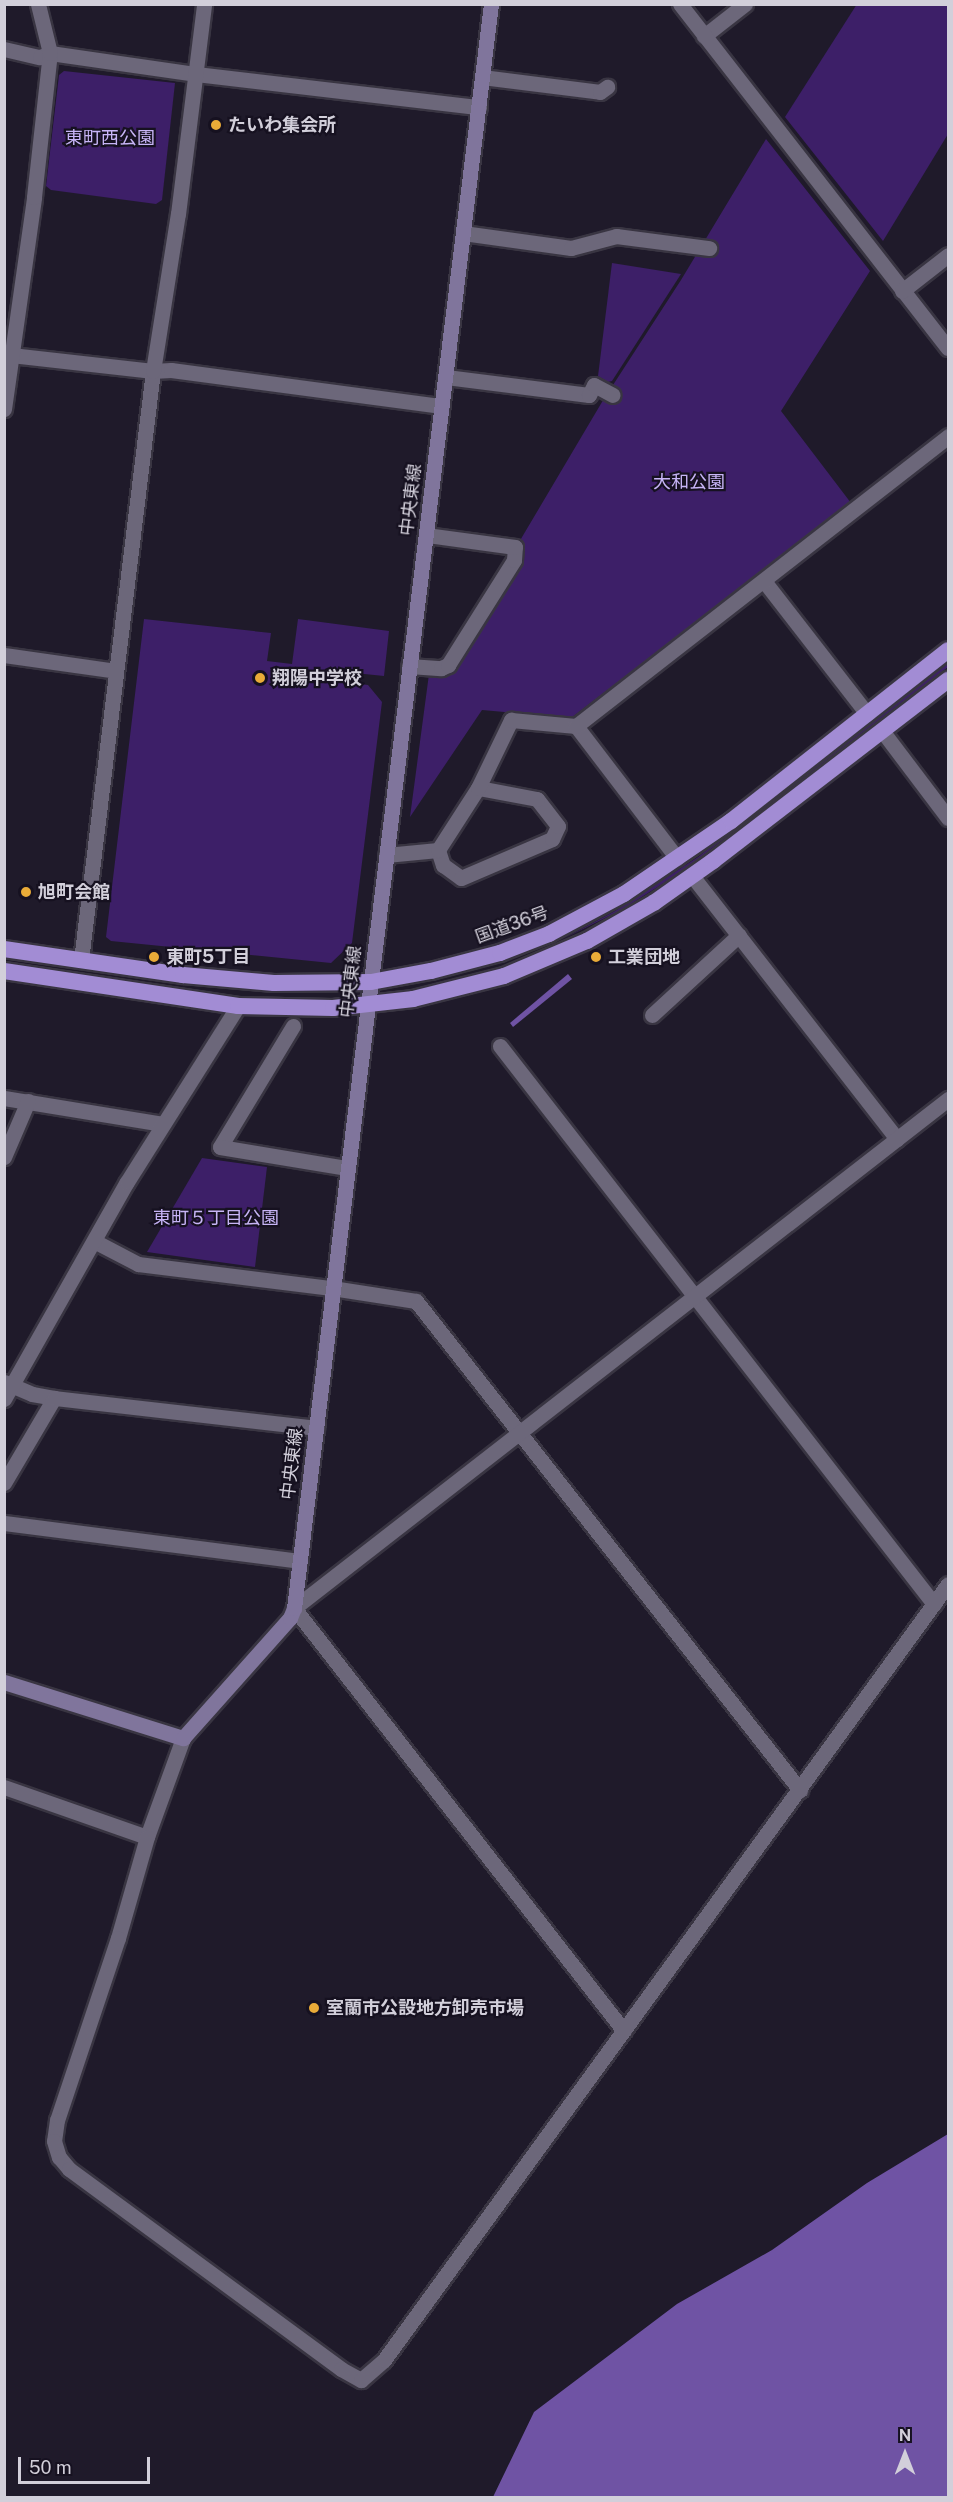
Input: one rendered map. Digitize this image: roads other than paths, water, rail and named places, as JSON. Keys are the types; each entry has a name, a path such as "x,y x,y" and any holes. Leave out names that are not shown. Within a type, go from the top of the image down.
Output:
{"highway":[{"name":"国道36号","path":"4,949 183,975 274,983 371,982 431,971 501,953 549,934 624,894 731,821 948,650"},
{"path":"4,971 238,1006 333,1008 368,1006 441,993 514,972 622,922 693,877 948,680"}],"main road":[{"name":"中央東線","path":"183,1738 290,1618 294,1608 491,4"},
{"path":"4,1682 183,1738"}],"street":[{"path":"4,409 34,197 50,52 38,4"},
{"path":"81,960 153,371 178,214 204,4"},
{"path":"680,4 948,348"},
{"path":"704,36 745,4"},
{"path":"4,49 40,57 50,52 196,74 479,106"},
{"path":"482,77 600,92 607,87"},
{"path":"464,233 571,248 616,236 709,248"},
{"path":"902,291 948,255"},
{"path":"11,355 153,371 171,370 442,406"},
{"path":"446,377 589,394 594,385 613,395"},
{"path":"438,850 478,789 511,720 576,726 948,436"},
{"path":"410,666 441,668 448,665 514,560 515,548 426,535"},
{"path":"764,581 867,714"},
{"path":"4,655 117,671"},
{"path":"576,726 677,858"},
{"path":"883,732 948,819"},
{"path":"438,850 443,865 461,878 552,839 558,826 537,799 478,789"},
{"path":"386,855 438,850"},
{"path":"693,877 897,1139"},
{"path":"652,1015 739,935"},
{"path":"238,1006 163,1124 7,1389 54,1398 316,1428"},
{"path":"293,1026 219,1147 347,1168"},
{"path":"500,1046 934,1604"},
{"path":"4,1098 163,1124"},
{"path":"624,2031 294,1608 521,1434 948,1099"},
{"path":"4,1157 28,1101"},
{"path":"94,1241 138,1264 332,1288 416,1301 800,1790"},
{"path":"4,1483 54,1398"},
{"path":"4,1523 300,1561"},
{"path":"183,1738 147,1837 118,1938 57,2120 54,2141 59,2157 69,2169 341,2369 361,2380 384,2360 948,1584"},
{"path":"4,1787 147,1837"}],"place":[{"name":"たいわ集会所","path":"216,125"},
{"name":"翔陽中学校","path":"260,678"},
{"name":"旭町会館","path":"26,892"},
{"name":"東町5丁目","path":"154,957"},
{"name":"工業団地","path":"596,957"},
{"name":"室蘭市公設地方卸売市場","path":"314,2008"}],"park label":[{"name":"東町西公園","path":"110,138"},
{"name":"大和公園","path":"689,482"},
{"name":"東町５丁目公園","path":"216,1218"}]}
